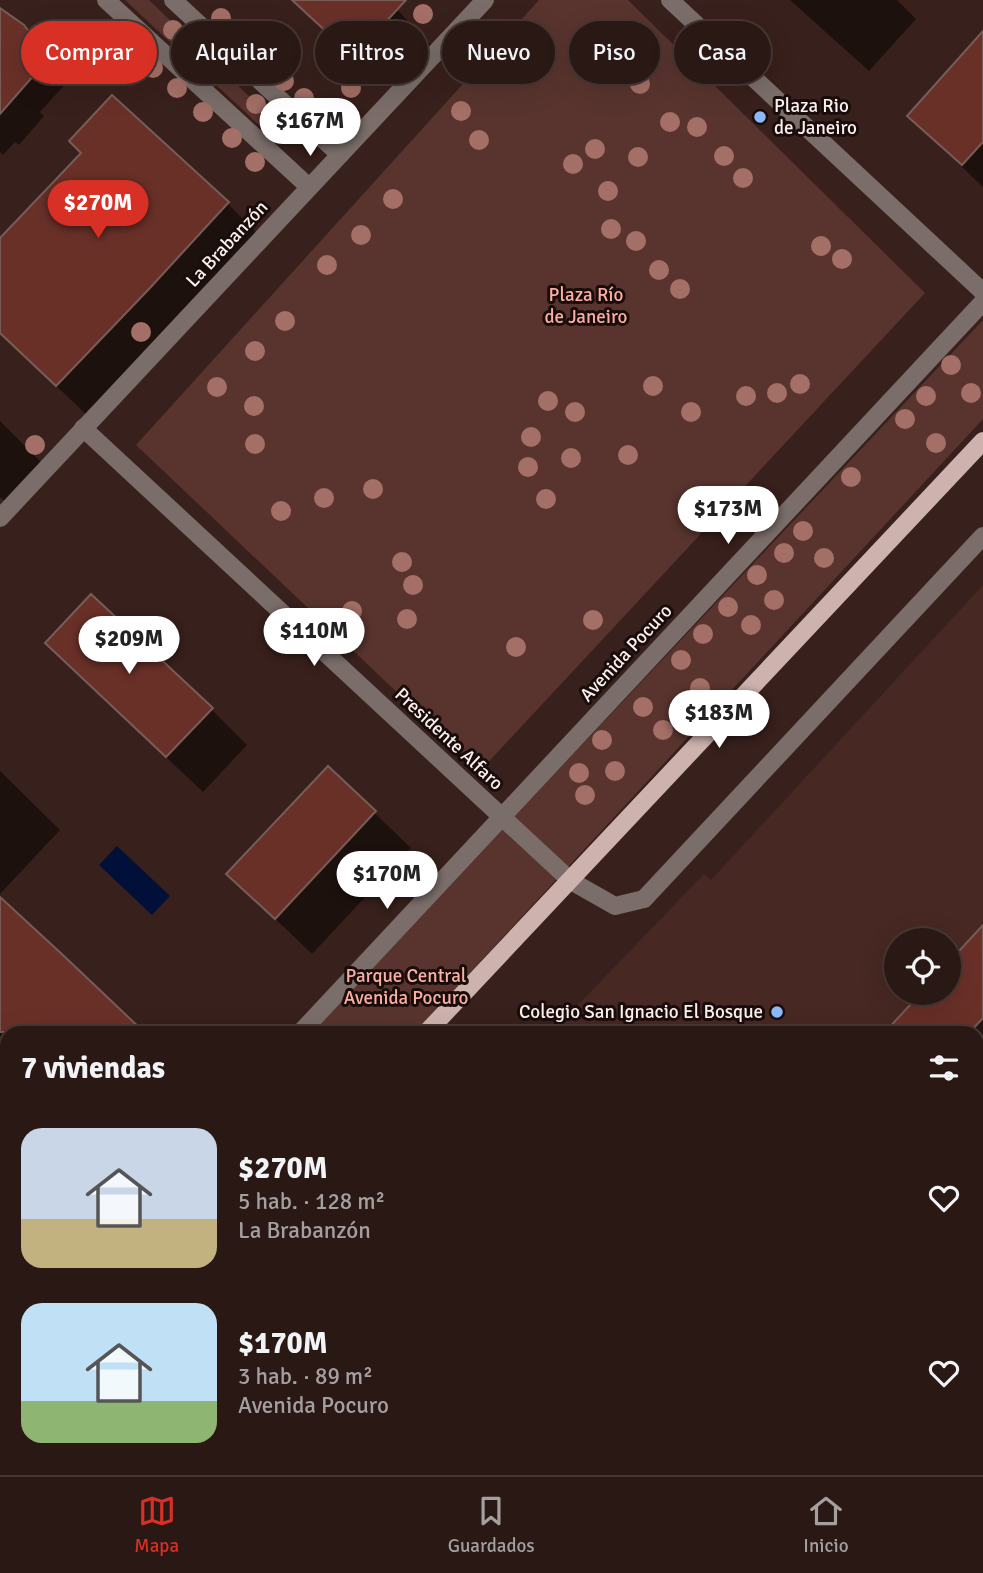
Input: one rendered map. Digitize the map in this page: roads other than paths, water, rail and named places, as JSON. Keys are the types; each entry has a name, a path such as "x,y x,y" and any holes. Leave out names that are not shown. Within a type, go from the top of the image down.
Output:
{"main road":[{"path":"434,1026 983,441"}],"street":[{"path":"106,0 309,187"},
{"path":"173,0 340,155"},
{"name":"La Brabanzón","path":"0,518 485,0"},
{"path":"670,0 983,292"},
{"name":"Avenida Pocuro","path":"307,1026 983,302"},
{"name":"Presidente Alfaro","path":"83,428 571,881 615,906 644,899 983,536"}],"water":[{"path":"117,846 170,896 152,915 99,865"}],"place":[{"name":"Plaza Rio de Janeiro","path":"760,117"},
{"name":"Colegio San Ignacio El Bosque","path":"777,1012"}],"park label":[{"name":"Plaza Río de Janeiro","path":"586,306"},
{"name":"Parque Central Avenida Pocuro","path":"406,987"}]}
